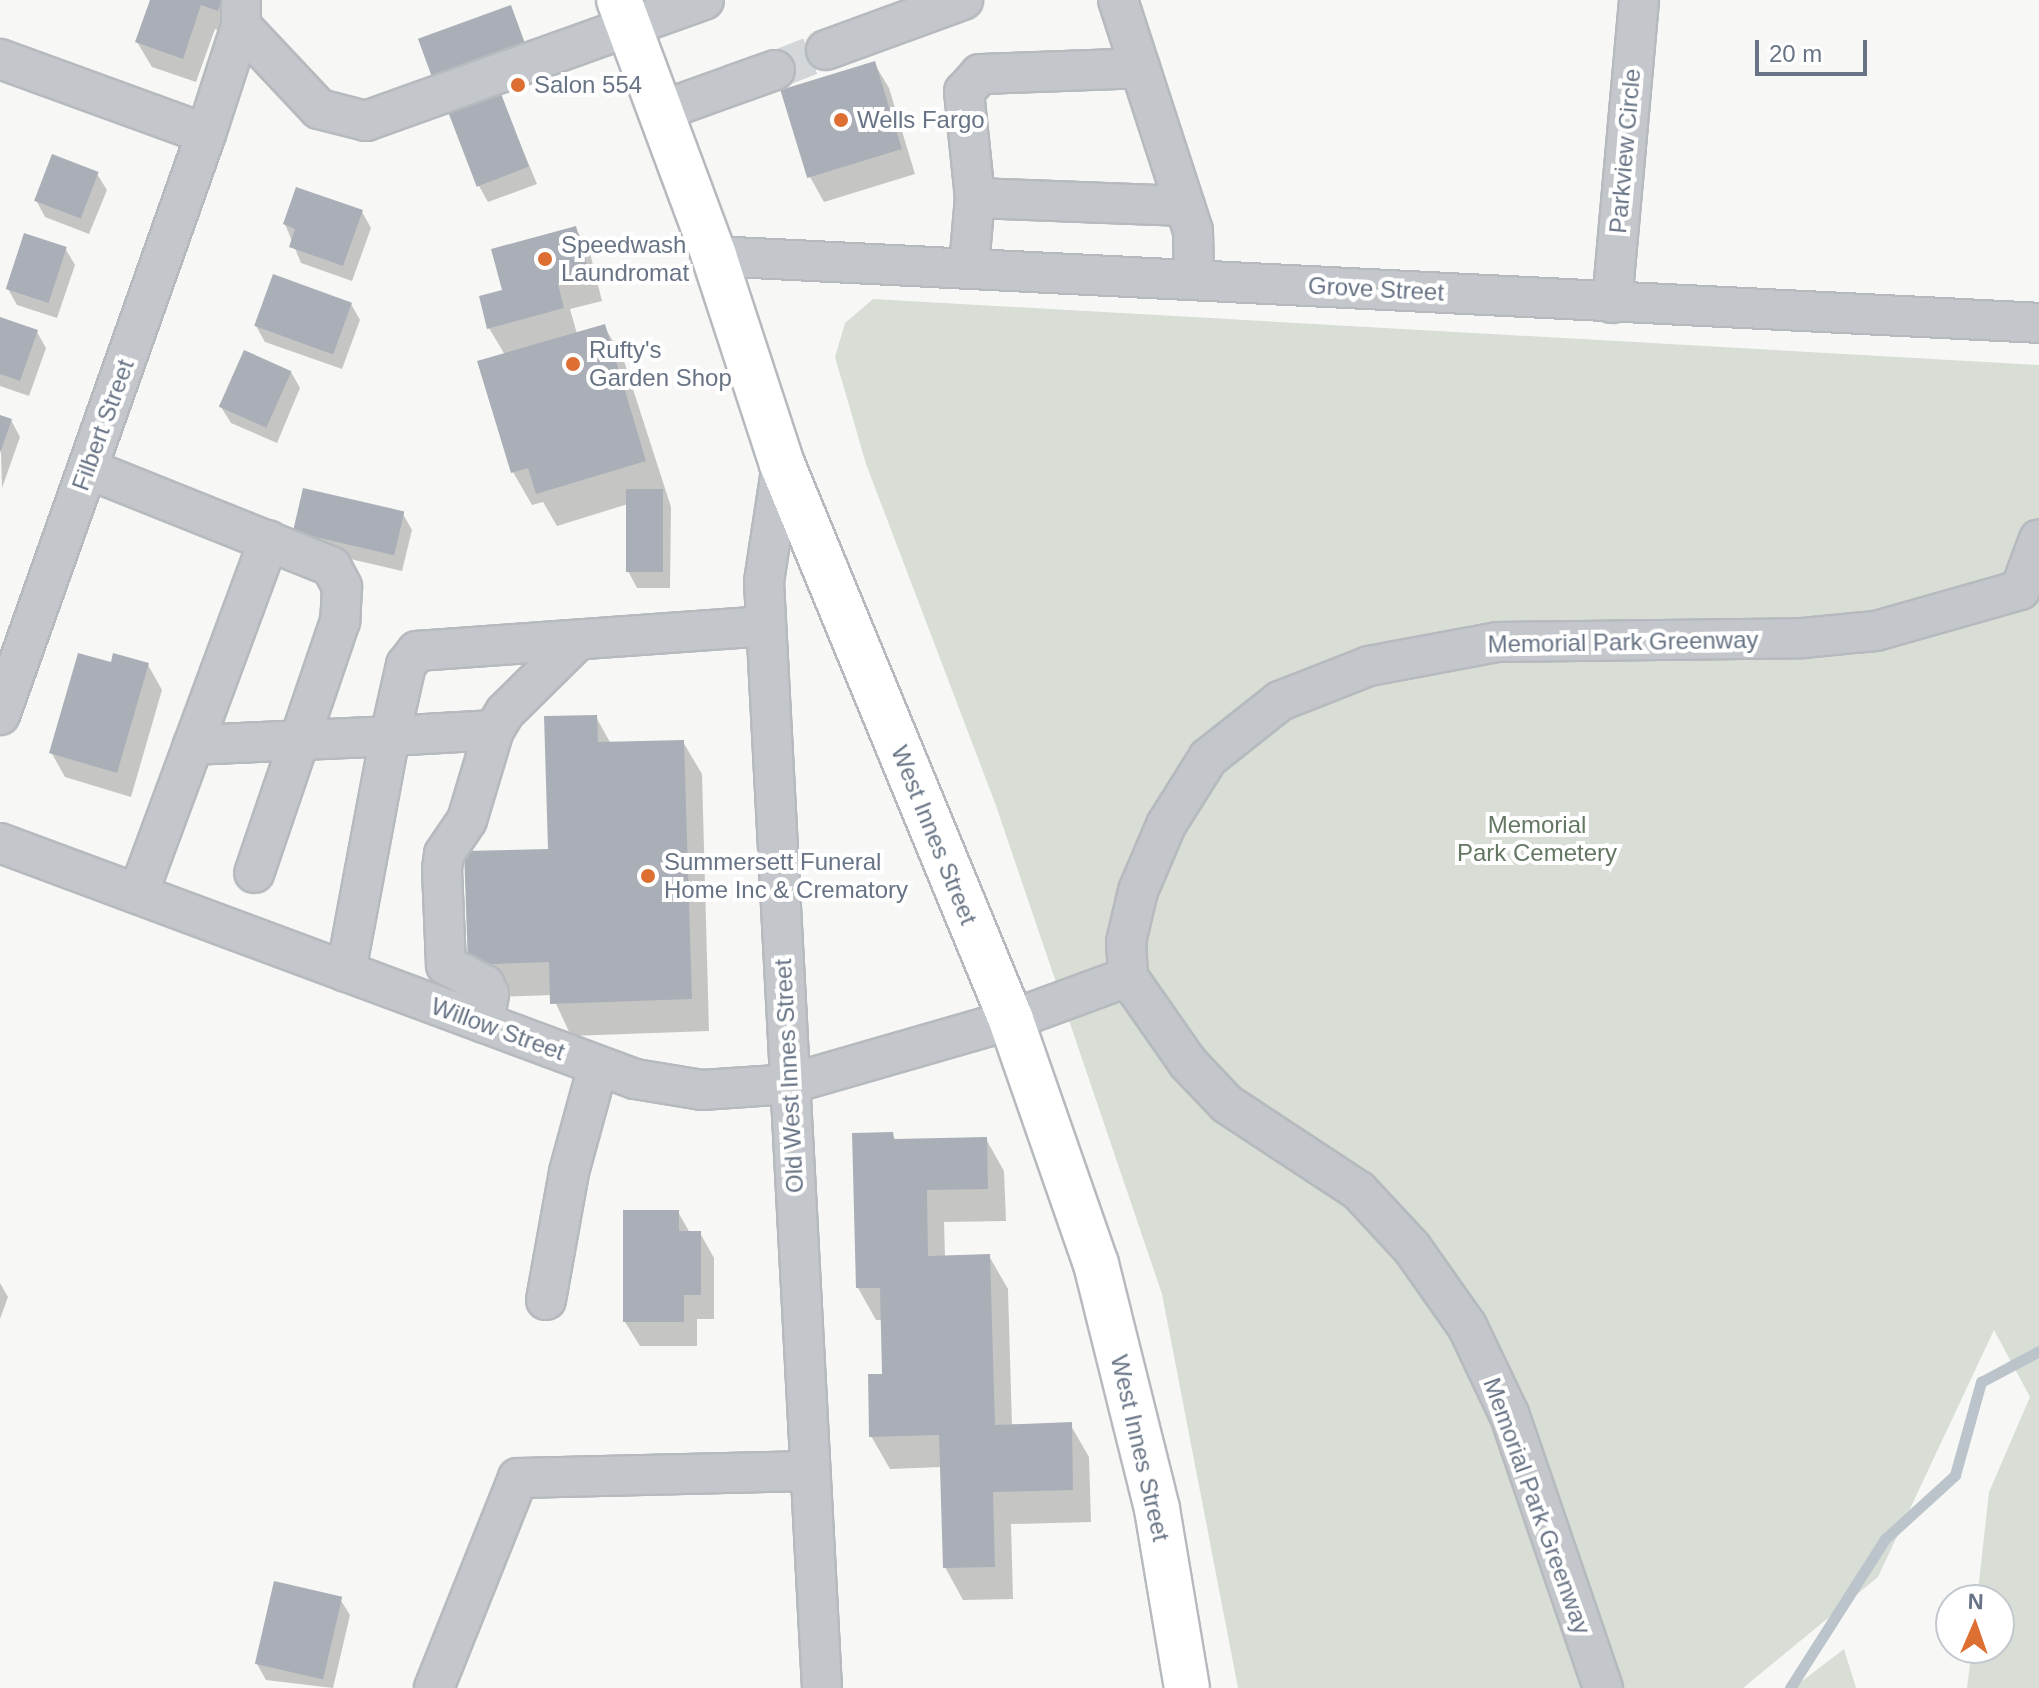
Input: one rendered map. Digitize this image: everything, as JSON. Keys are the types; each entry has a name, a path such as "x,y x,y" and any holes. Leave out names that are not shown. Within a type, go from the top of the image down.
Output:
{"main road":[{"name":"West Innes Street","path":"625,14 714,256 782,464 1011,1020 1096,1264 1157,1509 1187,1688"}],"street":[{"path":"241,13 319,109 366,121 435,100 536,63 625,14 704,0"},
{"path":"826,50 963,0"},
{"path":"1118,0 1193,231 1194,279"},
{"name":"Parkview Circle","path":"1612,303 1639,0"},
{"name":"Filbert Street","path":"0,715 206,134 241,13"},
{"path":"0,59 206,134"},
{"path":"969,266 975,198 964,92 980,74 1140,68"},
{"path":"661,111 775,70"},
{"path":"975,198 1185,206"},
{"name":"Grove Street","path":"714,256 969,266 1612,303 2039,323"},
{"name":"Old West Innes Street","path":"782,464 764,582 822,1688"},
{"path":"88,469 331,566 342,587 340,621 254,873"},
{"name":"Memorial Park Greenway","path":"1603,1688 1509,1414 1467,1326 1412,1248 1359,1191 1227,1104 1188,1063 1128,977 1126,942 1138,891 1166,825 1208,758 1280,701 1369,666 1497,642 1803,638 1876,631 2020,590 2039,539"},
{"path":"138,894 269,540"},
{"path":"346,972 390,736 406,665 417,651 766,626"},
{"path":"484,1023 489,994 485,985 446,965 444,854 457,840 494,730 505,712 577,641"},
{"path":"193,745 494,730"},
{"name":"Willow Street","path":"0,843 598,1066 635,1079 702,1090 789,1084 1011,1020 1128,977"},
{"path":"546,1300 569,1172 598,1066"},
{"path":"434,1688 518,1478 810,1471"}],"green space":[{"name":"Memorial Park Cemetery","path":"873,299 2039,365 2039,1688 1967,1688 1970,1664 2015,1664 2015,1584 1979,1584 1989,1492 2030,1397 1994,1330 1878,1577 1743,1688 1238,1688 1162,1294 995,803 866,464 835,357 845,323"},
{"path":"1844,1649 1856,1688 1793,1688"}],"building":[{"path":"150,0 222,0 218,11 201,5 183,59 135,42"},
{"path":"511,5 528,52 435,86 418,39"},
{"name":"Wells Fargo","path":"875,61 902,149 807,178 780,90"},
{"path":"500,91 529,167 477,187 448,111"},
{"path":"52,154 99,172 81,219 34,201"},
{"path":"296,187 363,210 343,266 289,247 295,229 283,224"},
{"path":"576,226 590,276 558,284 564,308 487,329 479,296 502,290 491,249"},
{"path":"24,233 67,247 49,303 6,289"},
{"path":"273,274 352,303 333,354 254,326"},
{"path":"0,317 38,330 20,381 0,374"},
{"path":"605,324 646,461 536,494 528,468 511,473 477,361"},
{"path":"244,350 292,371 266,428 219,407"},
{"path":"0,415 12,419 0,453"},
{"path":"303,488 404,511 394,555 293,532"},
{"path":"626,489 663,489 663,572 626,572"},
{"path":"78,653 111,662 113,653 149,663 117,773 49,753"},
{"path":"597,715 598,742 684,740 692,999 550,1004 549,962 468,965 464,851 548,849 544,716"},
{"path":"893,1132 894,1139 987,1137 988,1189 927,1190 928,1256 990,1254 995,1425 1072,1422 1073,1490 993,1492 995,1567 943,1568 939,1435 869,1437 868,1374 882,1374 880,1288 856,1288 852,1133"},
{"path":"623,1210 679,1210 679,1231 701,1231 701,1295 684,1295 684,1322 623,1322"},
{"path":"274,1581 342,1597 323,1680 255,1664"}],"waterway":[{"path":"1790,1688 1885,1539 1955,1475 1981,1382 2039,1351"}],"tunnel":[{"path":"775,70 826,50"}],"place":[{"name":"Salon 554","path":"518,85"},
{"name":"Wells Fargo","path":"841,120"},
{"name":"Speedwash Laundromat","path":"545,259"},
{"name":"Rufty's Garden Shop","path":"573,364"},
{"name":"Summersett Funeral Home Inc & Crematory","path":"648,876"}]}
